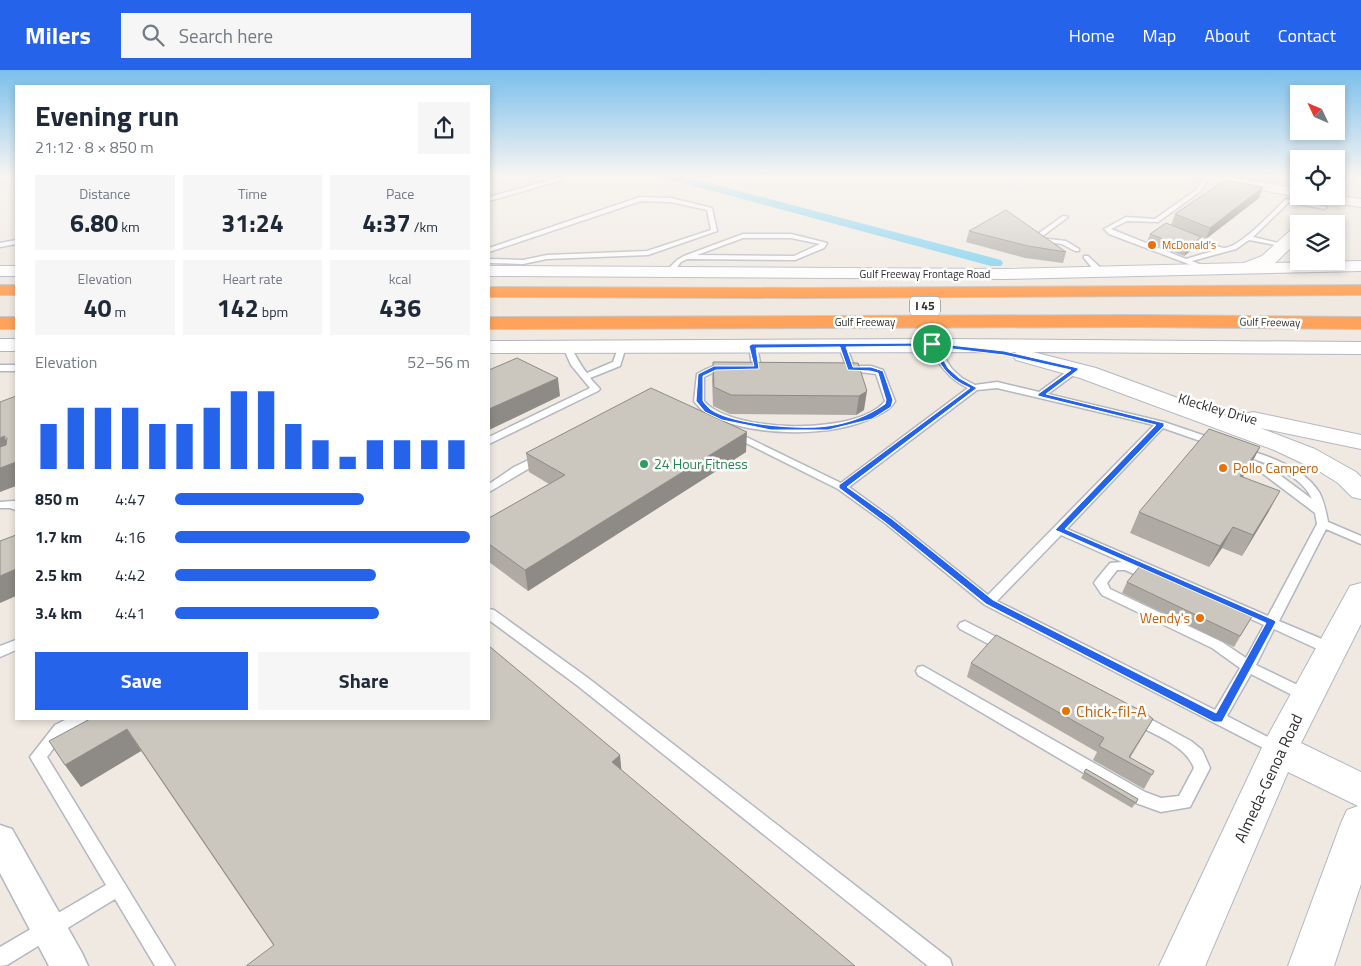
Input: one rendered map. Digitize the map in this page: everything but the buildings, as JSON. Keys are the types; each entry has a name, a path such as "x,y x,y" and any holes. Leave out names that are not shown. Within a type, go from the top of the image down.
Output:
{"highway":[{"path":"490,279 755,285 802,293"},
{"path":"0,290 15,290"},
{"name":"I 45","path":"490,292 802,293 1361,290"},
{"path":"0,304 15,304"},
{"name":"Gulf Freeway","path":"490,304 1360,318"},
{"name":"Gulf Freeway","path":"490,323 1138,321 1360,318"},
{"path":"490,337 1107,330 1138,321"},
{"path":"0,323 15,323"}],"main road":[{"path":"1243,270 1268,260 1290,240"},
{"name":"Gulf Freeway Frontage Road","path":"490,271 1102,273 1361,266"},
{"path":"0,271 15,271"},
{"path":"932,344 1004,353 1076,369 1302,453 1339,473 1361,491"},
{"path":"490,348 932,344 1361,348"},
{"name":"Kleckley Drive","path":"1076,369 1259,421 1361,442"},
{"name":"Almeda-Genoa Road","path":"1182,966 1279,750 1361,593"},
{"path":"1279,750 1361,790"},
{"path":"1311,966 1361,823"}],"street":[{"path":"0,840 69,966"}],"lane":[{"path":"490,250 587,217"},
{"path":"490,261 523,262 546,257 648,253 714,231 711,217"},
{"path":"1066,217 1034,239 1064,242 1077,250"},
{"path":"1162,217 1156,221 1126,219 1107,230 1211,271"},
{"path":"1185,260 1234,248 1271,217"},
{"path":"1146,220 1163,227"},
{"path":"1180,234 1224,250"},
{"path":"668,273 679,261 686,257 743,236 791,236 824,243 822,247 795,258 686,257"},
{"path":"1248,238 1284,246"},
{"path":"0,245 15,242"},
{"path":"1086,258 1102,273"},
{"path":"932,344 946,368 957,380 974,388"},
{"path":"842,345 851,368"},
{"path":"752,346 762,368 714,368 700,376 700,401 708,411 722,418 771,428 828,428 870,418 888,405 890,400 880,372 871,369 832,368"},
{"path":"490,441 595,389 575,365 567,347"},
{"path":"585,377 616,364 622,347"},
{"path":"0,368 15,368"},
{"path":"1041,395 1076,369"},
{"path":"842,487 974,388 997,385 1161,424 1261,458 1290,472 1310,487 1318,501 1323,524 1248,667 1218,719"},
{"path":"706,421 842,487 889,521 990,602 1279,750"},
{"path":"1161,424 1200,443 1265,469 1320,511"},
{"path":"990,602 1161,424"},
{"path":"490,488 518,469 552,451"},
{"path":"0,506 13,504 15,506"},
{"path":"1323,524 1361,540"},
{"path":"1060,530 1332,649"},
{"path":"1232,604 1165,583 1127,566 1114,566 1100,583 1106,592 1217,645 1248,667 1307,696"},
{"path":"490,614 583,682 943,966"},
{"path":"966,626 1016,654"},
{"path":"0,652 15,645"},
{"path":"923,671 1139,797 1161,805 1184,802 1202,768 1197,755 1186,745 1126,713"},
{"path":"78,720 60,729 38,757 166,966"},
{"path":"0,958 117,888"}],"waterway":[{"path":"822,217 996,263"}],"place":[{"name":"McDonald's","path":"1152,245"},
{"name":"24 Hour Fitness","path":"644,464"},
{"name":"Pollo Campero","path":"1223,468"},
{"name":"Wendy's","path":"1200,618"},
{"name":"Chick-fil-A","path":"1066,711"}],"route":[{"path":"932,344 797,346 752,346 757,368 714,368 700,376 700,401 708,411 722,418 771,428 828,428 870,418 888,405 890,400 880,372 871,369 851,368 842,345 932,344 946,368 957,380 974,388 842,487 866,503 990,602 1218,719 1271,622 1060,530 1161,424 1041,395 1076,369 1004,353 932,344"}]}
